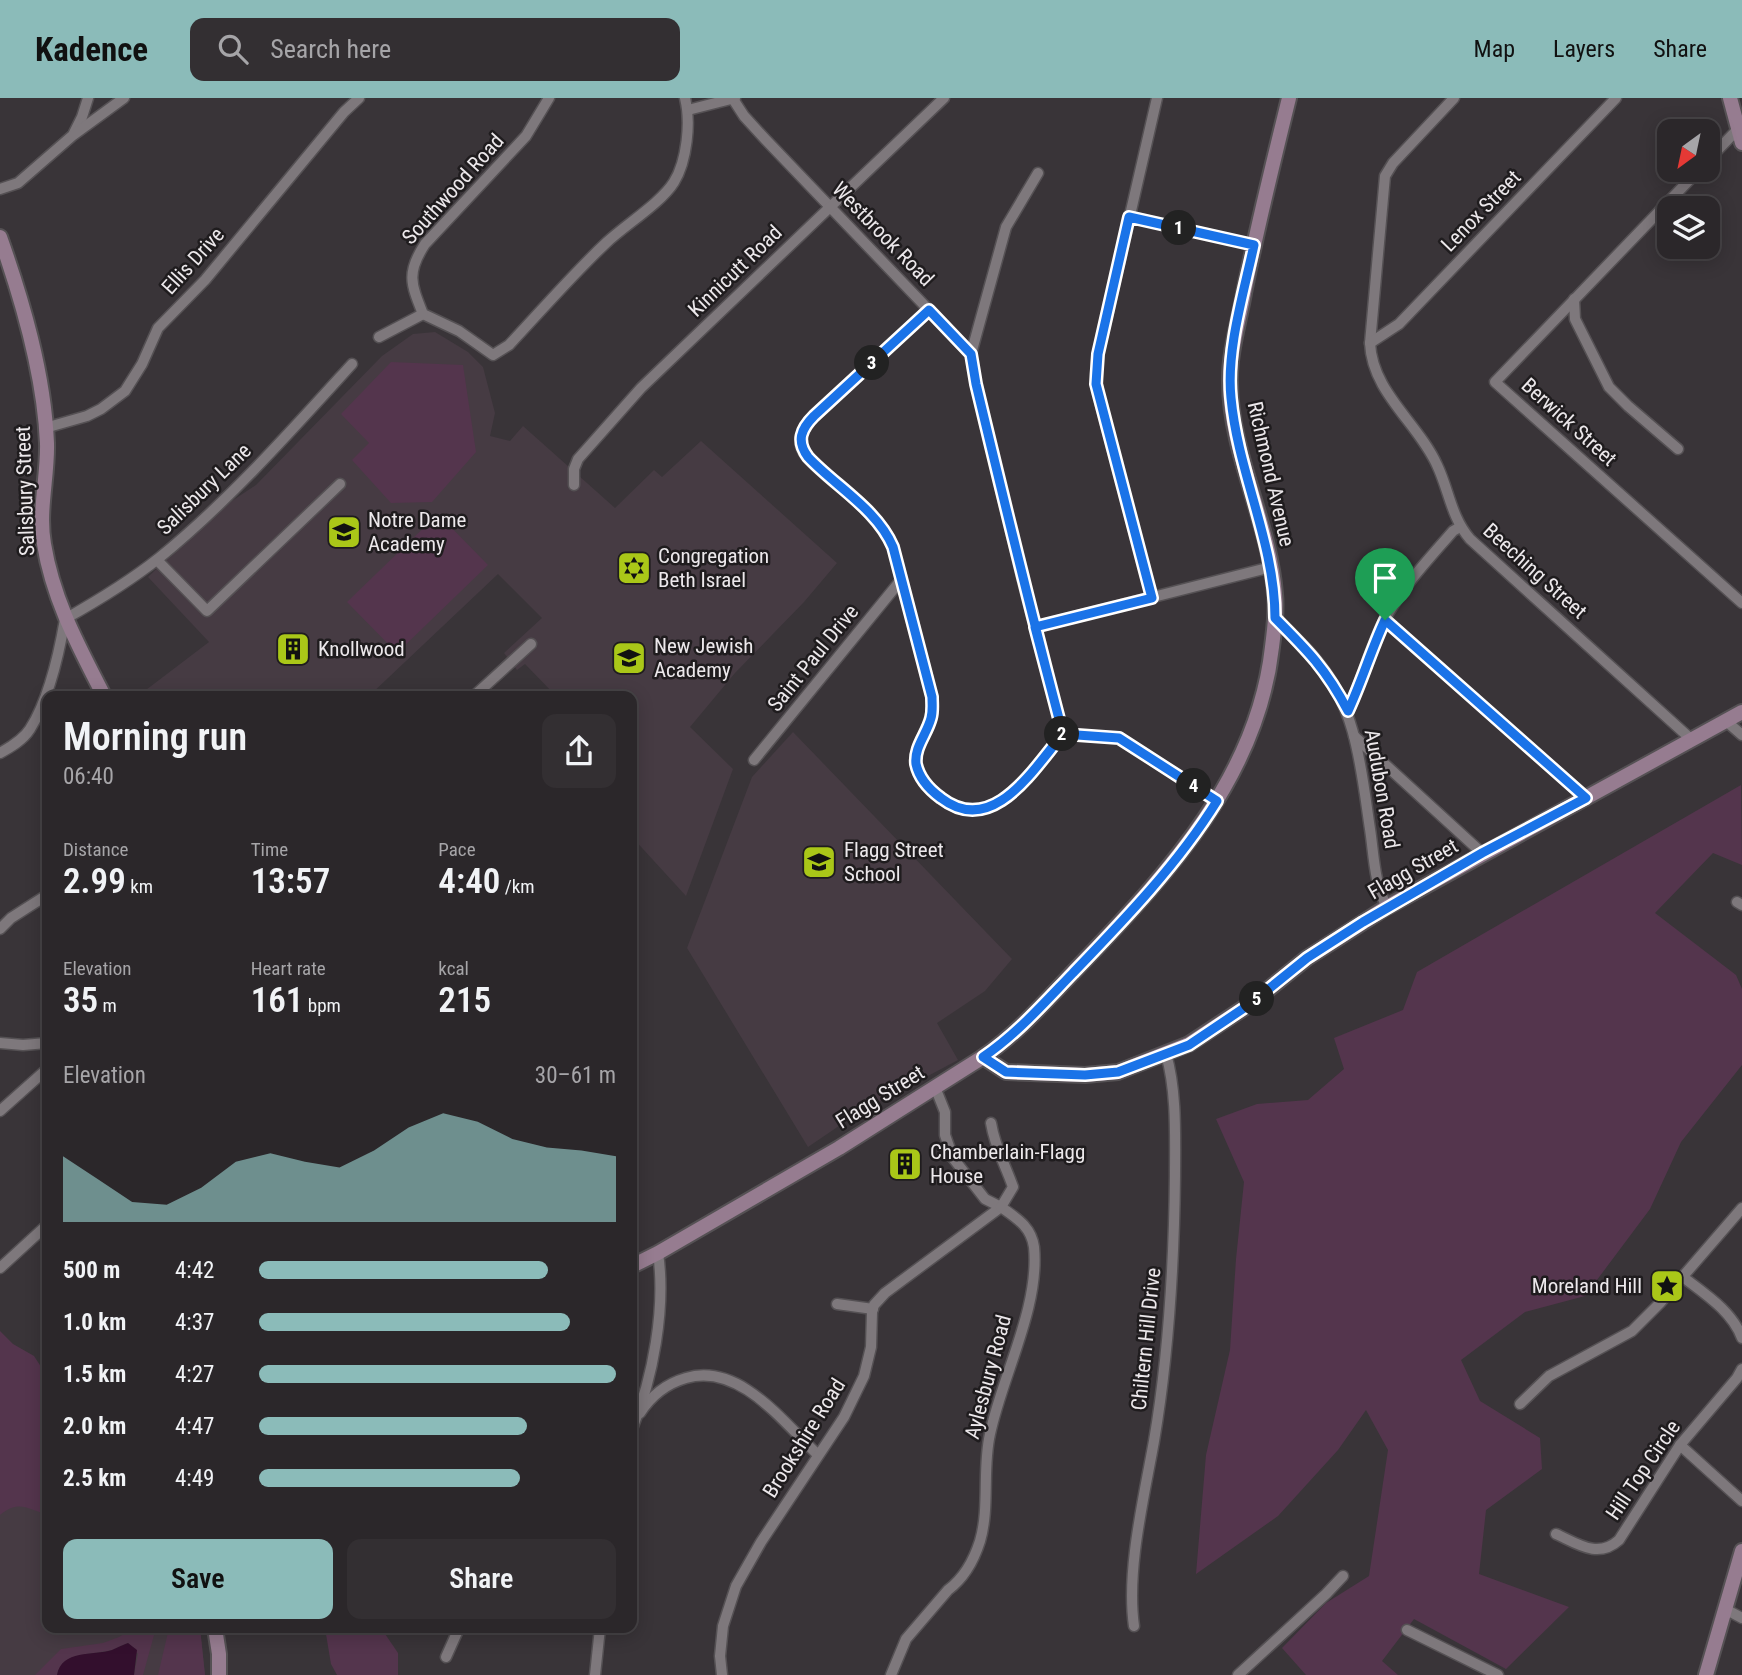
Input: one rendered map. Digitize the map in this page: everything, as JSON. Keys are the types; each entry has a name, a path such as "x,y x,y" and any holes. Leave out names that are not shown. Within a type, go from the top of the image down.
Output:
{"street":[{"path":"72,136 88,98"},
{"path":"0,189 18,183 72,136 122,98"},
{"name":"Ellis Drive","path":"46,428 94,412 125,391 142,364 158,328 205,280 335,123 359,98"},
{"name":"Southwood Road","path":"423,314 411,281 413,264 418,255 526,136 549,98"},
{"path":"379,337 423,314 459,331 493,355 509,345 606,243 670,188 680,169 688,110 685,98"},
{"name":"Kinnicutt Road","path":"574,485 578,458 632,397 944,98"},
{"path":"1152,598 1096,384 1098,354 1157,98"},
{"name":"Richmond Avenue","path":"983,1057 1022,1026 1097,948 1185,847 1217,801 1256,726 1271,659 1275,593 1234,419 1230,382 1233,350 1254,245 1289,98"},
{"name":"Beeching Street","path":"1454,98 1392,163 1385,176 1370,343 1370,355 1378,377 1431,453 1460,527 1692,740"},
{"name":"Lenox Street","path":"1370,343 1399,324 1616,98"},
{"path":"1720,146 1739,125 1730,98"},
{"path":"688,110 734,99"},
{"name":"Westbrook Road","path":"734,99 758,132 971,354"},
{"path":"1038,173 1006,227 971,354 976,384 1063,734"},
{"name":"Berwick Street","path":"1687,182 1495,382 1742,603"},
{"path":"1129,217 1254,245"},
{"name":"Salisbury Street","path":"0,237 22,304 46,428 43,540 53,587 65,620 101,691"},
{"path":"1574,299 1575,319 1609,387 1678,449"},
{"path":"929,310 814,416 805,426 801,445 808,457 875,519 886,532 893,547 932,697 931,719 916,758 918,771 929,787 941,798 958,807 975,810 991,807 1012,793 1063,734"},
{"name":"Salisbury Lane","path":"65,620 157,559 191,531 291,431 352,365"},
{"path":"157,559 207,611 340,484"},
{"path":"1348,711 1385,620 1412,579 1453,531 1460,527"},
{"path":"1035,627 1271,567"},
{"name":"Saint Paul Drive","path":"754,760 901,580"},
{"name":"Audubon Road","path":"1275,618 1319,662 1348,711 1378,884 1387,907"},
{"path":"46,691 60,652 65,620"},
{"path":"1385,620 1586,798"},
{"path":"479,691 531,644"},
{"path":"0,753 29,731 42,702"},
{"name":"Flagg Street","path":"637,1264 839,1148 983,1057 1006,1072 1085,1075 1118,1072 1205,1036 1307,958 1387,907 1742,712"},
{"path":"1726,721 1742,735"},
{"path":"1063,734 1119,738 1217,801"},
{"path":"1354,736 1482,853"},
{"path":"0,929 11,918 42,898"},
{"path":"0,1043 42,1043"},
{"name":"Chiltern Hill Drive","path":"1134,1626 1135,1551 1157,1425 1170,1322 1174,1251 1175,1146 1171,1080 1166,1054"},
{"path":"0,1111 42,1073"},
{"path":"935,1087 945,1112 944,1135 953,1158 985,1199 1001,1207"},
{"path":"837,1304 873,1309 885,1293 1001,1207 1013,1187 1007,1169 998,1157 991,1123"},
{"name":"Aylesbury Road","path":"891,1675 906,1639 968,1569 984,1523 989,1435 1022,1328 1034,1257 1034,1247 1027,1228 1001,1207"},
{"path":"1520,1405 1549,1376 1622,1338 1652,1311 1742,1208"},
{"path":"0,1268 42,1230"},
{"path":"640,1413 650,1373 657,1320 661,1273 658,1254"},
{"path":"1683,1277 1720,1306 1742,1338"},
{"name":"Brookshire Road","path":"722,1675 720,1656 723,1626 736,1586 761,1542 844,1417 864,1376 871,1347 873,1309"},
{"name":"Hill Top Circle","path":"1556,1534 1585,1547 1606,1549 1614,1545 1680,1445 1742,1369"},
{"path":"637,1419 656,1393 672,1382 699,1375 719,1375 735,1382 758,1399 818,1455"},
{"path":"1680,1445 1742,1501"},
{"path":"1706,1675 1742,1551"},
{"path":"1238,1675 1343,1576"},
{"path":"1725,1609 1742,1618"},
{"path":"1407,1630 1498,1675"},
{"path":"216,1633 219,1675"},
{"path":"446,1657 457,1633"},
{"path":"596,1675 600,1633"}],"shaded area":[{"path":"435,332 468,352 483,367 495,413 490,436 510,441 523,426 615,508 654,470 662,477 701,441 837,563 804,602 735,673 690,727 733,769 686,896 637,842 637,691 551,691 525,664 517,670 504,653 542,618 498,574 374,691 145,691 209,642 148,577 215,512 256,485 382,356 413,334"},
{"path":"391,362 463,365 476,452 432,502 391,503 352,460 369,443 341,414"},
{"path":"438,514 488,565 397,653 347,602"},
{"name":"Flagg Street School","path":"793,732 1012,959 985,991 937,1023 958,1060 858,1113 808,1147 687,948 752,777"},
{"path":"1741,785 1742,865 1713,853 1655,913 1736,975 1742,989 1742,1065 1681,1142 1650,1209 1585,1296 1525,1312 1461,1360 1480,1401 1540,1438 1542,1469 1486,1510 1479,1574 1569,1607 1506,1669 1414,1619 1382,1661 1398,1675 1306,1675 1282,1648 1326,1603 1369,1576 1388,1450 1366,1410 1338,1450 1278,1516 1196,1574 1206,1455 1230,1350 1244,1182 1216,1119 1257,1104 1308,1100 1344,1069 1334,1038 1403,1010 1417,972"},
{"path":"0,1331 13,1344 34,1356 42,1368 42,1513 18,1507 0,1515"},
{"path":"42,1444 42,1633 201,1633 205,1675 0,1675 0,1504"},
{"path":"126,1633 155,1633 143,1675 134,1675 138,1654 128,1643 112,1650 72,1658 60,1667 57,1675 35,1675 61,1649 103,1643"},
{"path":"168,1633 201,1633 205,1675 158,1675"},
{"path":"326,1633 384,1633 398,1653 398,1675 337,1675 331,1664"},
{"path":"128,1643 137,1650 134,1675 57,1675 65,1661 72,1657 112,1650"}],"place":[{"name":"Notre Dame Academy","path":"344,532"},
{"name":"Congregation Beth Israel","path":"634,568"},
{"name":"Knollwood","path":"293,649"},
{"name":"New Jewish Academy","path":"629,658"},
{"name":"Flagg Street School","path":"819,862"},
{"name":"Chamberlain-Flagg House","path":"905,1164"},
{"name":"Moreland Hill","path":"1667,1286"}],"route":[{"path":"1385,620 1348,711 1319,662 1275,618 1271,567 1231,400 1231,362 1254,245 1129,217 1098,354 1096,384 1152,598 1035,627 1063,734 1012,793 991,807 975,810 950,804 921,777 916,765 917,750 931,719 932,697 893,547 886,532 875,519 804,452 801,445 802,432 814,416 929,310 971,354 1024,585 1063,734 1119,738 1217,801 1185,847 1097,948 1022,1026 983,1057 1006,1072 1085,1075 1118,1072 1189,1045 1250,1004 1307,958 1387,907 1586,798 1385,620"}]}
